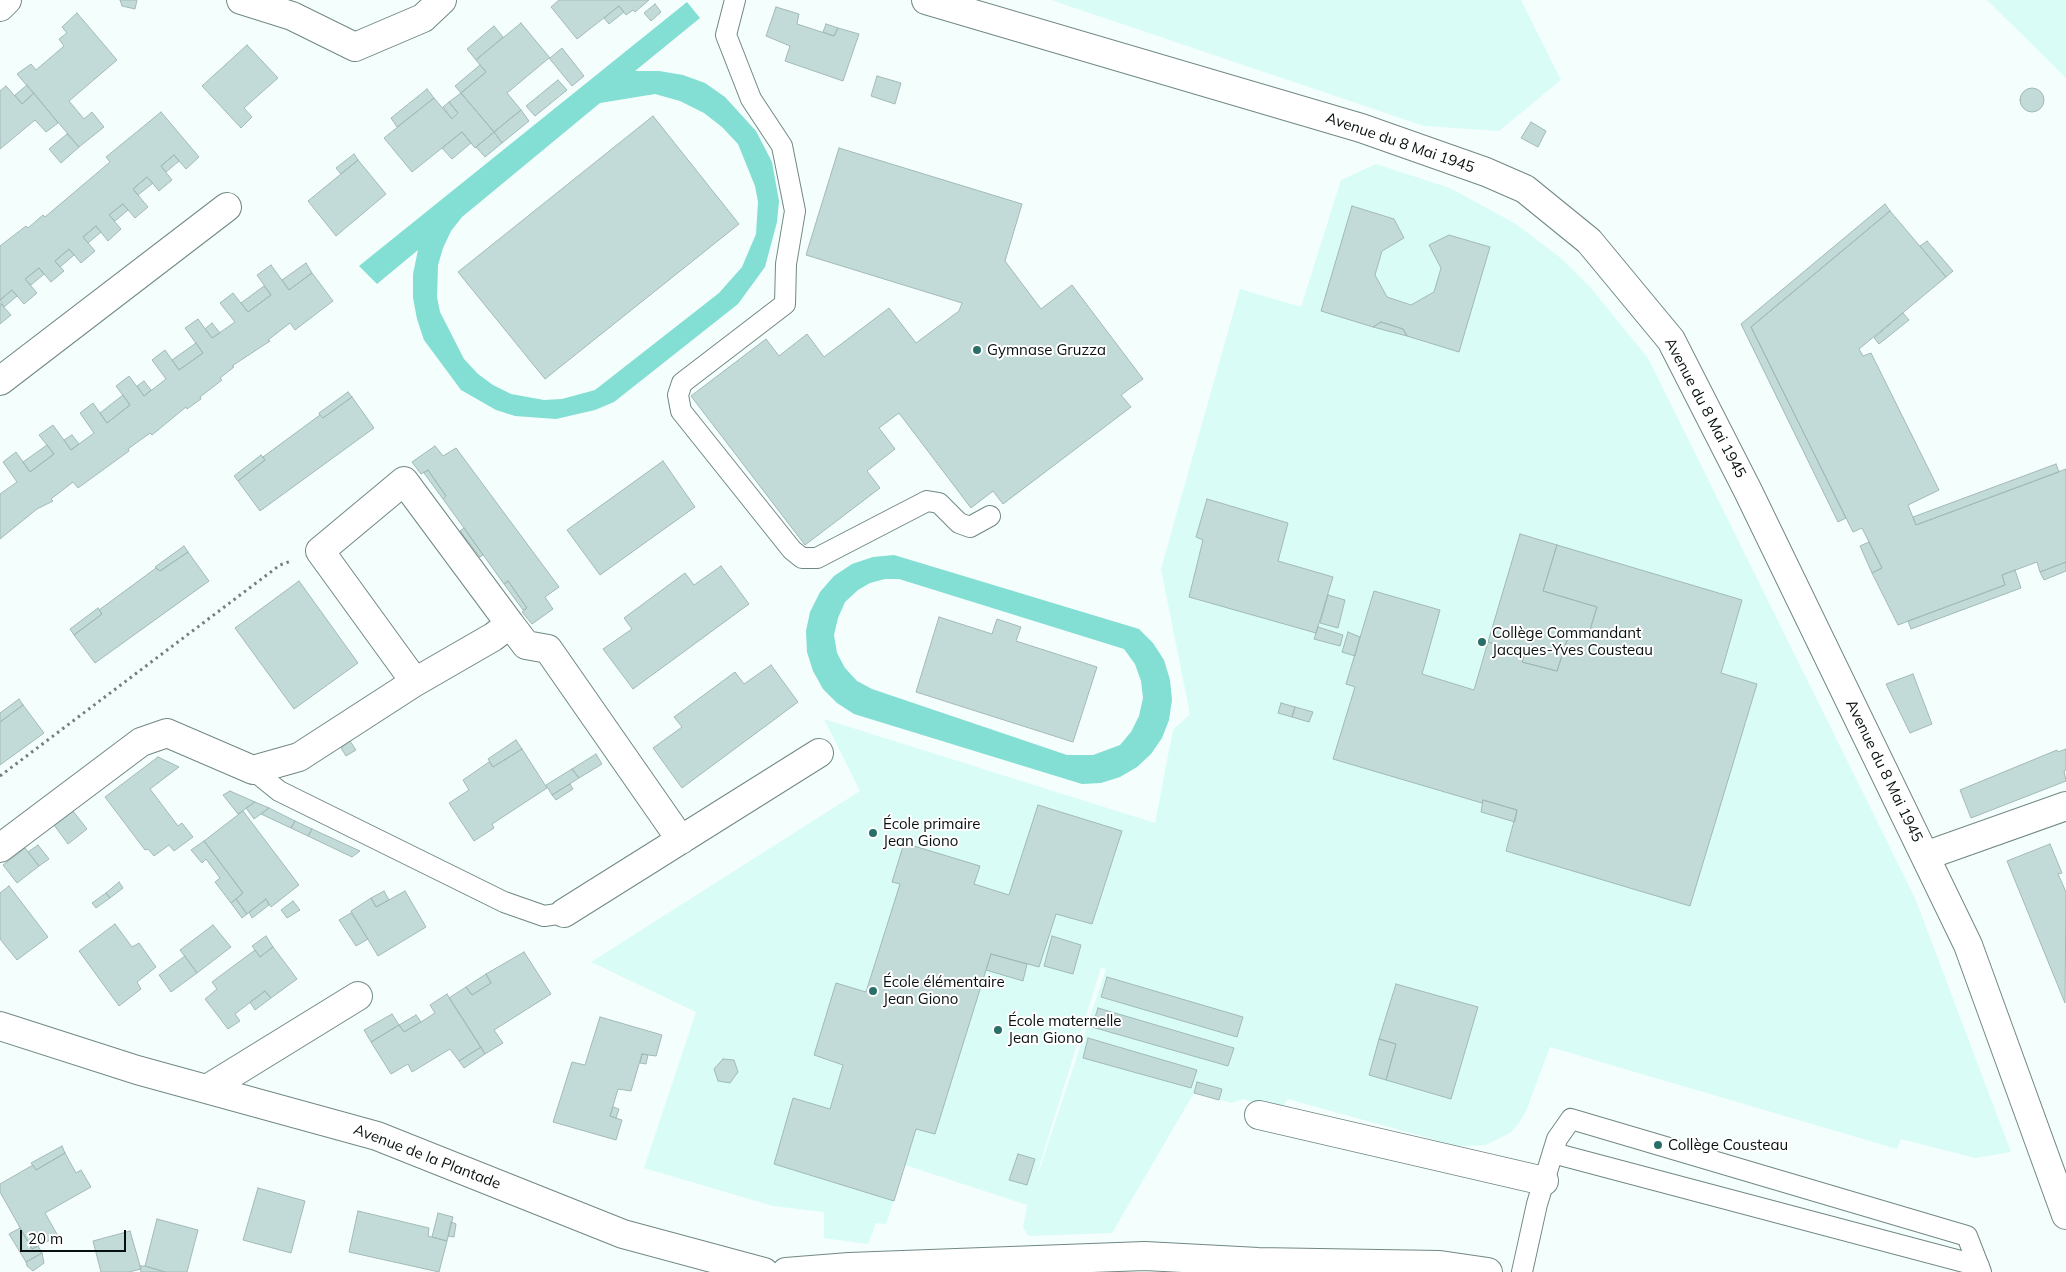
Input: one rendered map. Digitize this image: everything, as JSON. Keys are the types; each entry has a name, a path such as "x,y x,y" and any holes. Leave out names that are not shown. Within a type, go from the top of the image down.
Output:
{"street":[{"path":"0,6 7,0"},
{"path":"241,0 292,16 355,47 424,18 442,0"},
{"name":"Avenue du 8 Mai 1945","path":"926,0 1361,128 1486,172 1525,189 1589,242 1671,340 1748,491 1968,945 2066,1215"},
{"path":"0,382 227,207"},
{"path":"415,682 320,550 404,481 526,645 548,649 681,840"},
{"path":"0,848 141,742 166,733 253,770 299,757 415,682 493,637 510,624"},
{"path":"564,913 820,753"},
{"path":"1925,856 2066,806"},
{"path":"207,1089 358,996"},
{"name":"Avenue de la Plantade","path":"0,1026 137,1070 377,1136 623,1234 764,1272"},
{"path":"1259,1115 1544,1181"},
{"path":"786,1272 849,1267 1145,1256 1258,1262 1440,1265 1488,1272"}],"lane":[{"path":"735,0 726,35 751,99 782,146 795,211 786,264 785,304 682,383 678,395 681,411 792,550 802,558 817,558 927,501 939,503 959,523 970,527 990,516"},
{"path":"253,770 278,791 504,902 544,916 564,913"},
{"path":"1522,1272 1544,1181 1558,1139 1571,1119 1967,1236 1980,1269"},
{"path":"1553,1153 1980,1269"}],"path":[{"path":"0,776 280,565 320,550"}],"shaded area":[{"path":"1051,0 1521,0 1561,80 1499,131 1424,126"},
{"path":"1987,0 2066,0 2066,78"},
{"path":"687,2 700,18 635,71 659,71 683,75 705,83 725,97 756,131 772,162 779,201 777,222 765,267 738,304 614,402 595,410 556,419 515,416 496,410 461,390 424,340 417,319 413,298 413,274 418,250 377,284 359,266","holes":["655,94 680,101 704,113 722,127 738,144 755,186 758,202 756,234 742,267 719,293 595,390 562,399 544,400 511,394 493,385 478,374 464,359 440,312 437,297 438,265 451,231 462,217 600,103"]},
{"name":"Collège Commandant Jacques-Yves Cousteau","path":"1376,164 1450,188 1516,224 1562,259 1590,287 1648,358 1915,898 2011,1152 1975,1158 1901,1139 1897,1149 1550,1047 1526,1111 1519,1123 1510,1133 1486,1145 1457,1146 1288,1099 1281,1109 1275,1109 1243,1099 1232,1103 1194,1093 1112,1233 1029,1236 1023,1228 1027,1205 905,1165 886,1224 876,1223 868,1244 824,1238 824,1212 773,1206 644,1168 696,1012 591,962 860,791 824,719 1155,823 1173,730 1190,714 1161,569 1240,289 1301,307 1341,180","holes":["1101,968 1106,969 1039,1171"]},
{"path":"894,555 1139,629 1153,643 1164,660 1170,680 1172,700 1169,720 1162,738 1151,754 1137,767 1120,777 1101,783 1082,784 854,714 837,703 823,689 813,671 807,652 806,631 810,612 820,592 834,576 852,564 873,557","holes":["885,579 899,579 1124,649 1135,664 1141,681 1143,698 1139,716 1131,732 1120,745 1093,755 1067,755 872,689 857,681 845,668 837,653 834,635 838,618 845,602 858,590 870,583"]}],"building":[{"path":"120,0 137,0 135,9 122,6"},
{"path":"559,0 649,0 635,12 633,10 626,15 619,6 577,39 551,7"},
{"path":"655,4 661,12 651,21 644,13"},
{"path":"619,6 624,12 609,24 604,18"},
{"path":"776,7 799,14 797,24 834,36 838,28 859,34 843,81 785,61 790,46 766,36"},
{"path":"77,13 117,60 69,101 84,119 92,112 104,127 79,147 17,74 31,64 36,70 64,46 59,39 67,33 62,27"},
{"path":"521,23 550,58 562,48 584,76 572,86 549,58 507,93 521,110 494,132 461,93 486,72 476,60"},
{"path":"826,24 838,28 834,36 823,32"},
{"path":"494,26 503,37 476,60 467,49"},
{"path":"247,45 278,78 244,108 252,117 241,128 202,86"},
{"path":"480,65 486,72 461,93 455,86"},
{"path":"877,76 901,83 895,104 871,96"},
{"path":"558,80 567,90 535,116 526,106"},
{"path":"27,85 34,93 22,104 15,95"},
{"path":"6,86 22,104 34,93 58,123 46,132 35,120 0,149 0,91"},
{"path":"2032,88 2041,91 2044,100 2041,109 2032,112 2023,109 2020,100 2023,91"},
{"path":"427,89 434,98 397,127 391,118"},
{"path":"461,93 494,132 475,148 462,132 412,172 384,138 434,98 452,119 458,113 449,102"},
{"path":"449,102 458,113 452,119 443,107"},
{"path":"521,110 529,121 502,143 494,132"},
{"path":"161,112 199,157 186,169 174,155 161,166 172,180 159,191 147,177 133,189 148,207 135,218 123,204 109,215 121,229 108,241 96,226 83,237 95,251 81,263 69,249 55,261 64,271 51,282 39,268 25,279 37,293 24,304 12,290 0,300 0,246 26,226 28,228 43,215 45,217 110,162 106,157"},
{"path":"653,116 739,224 545,379 458,272"},
{"path":"1531,122 1546,131 1538,147 1521,138"},
{"path":"462,132 471,143 452,159 442,148"},
{"path":"494,132 502,143 485,157 476,147"},
{"path":"67,134 79,147 61,163 49,149"},
{"name":"Gymnase Gruzza","path":"839,148 1022,204 1005,261 1041,309 1072,285 1143,379 1121,395 1131,407 1003,504 993,491 971,508 899,413 879,428 895,449 867,471 880,488 805,545 691,396 766,339 779,356 807,334 824,357 889,308 916,343 959,311 962,303 806,255"},
{"path":"354,154 358,160 341,174 336,168"},
{"path":"174,155 179,161 166,172 161,166"},
{"path":"358,160 386,194 336,236 308,201"},
{"path":"147,177 153,183 138,195 133,189"},
{"path":"123,204 128,210 115,221 109,215"},
{"path":"1885,204 1890,211 1751,327 1846,518 1838,522 1741,324"},
{"path":"1352,206 1394,219 1404,238 1382,251 1375,275 1387,297 1411,305 1434,292 1441,268 1429,245 1449,235 1490,247 1459,352 1407,336 1403,329 1381,322 1373,327 1321,311"},
{"path":"1890,211 1946,277 1859,349 1863,356 1871,353 1939,490 1908,505 1916,525 2066,469 2066,562 2040,572 2037,562 2002,575 2005,585 1898,625 1872,573 1882,568 1862,528 1853,532 1751,327"},
{"path":"96,226 101,232 88,243 83,237"},
{"path":"1927,241 1953,271 1946,277 1920,246"},
{"path":"69,249 74,255 60,267 55,261"},
{"path":"306,263 312,273 289,290 282,280"},
{"path":"271,265 289,290 312,273 333,301 295,330 290,323 268,340 270,341 232,366 234,367 220,378 222,380 200,397 201,399 187,409 186,407 152,435 150,433 128,449 129,451 78,488 73,482 51,499 53,501 37,509 0,539 0,494 17,482 3,462 16,452 30,472 54,454 39,435 53,425 71,450 94,433 80,413 93,403 107,423 130,405 116,386 129,376 144,396 166,379 152,360 165,350 179,370 203,353 185,328 198,319 212,338 235,322 220,303 233,293 248,312 271,295 257,275"},
{"path":"39,268 44,274 31,285 25,279"},
{"path":"264,286 271,295 248,312 241,303"},
{"path":"12,290 17,296 4,307 0,300"},
{"path":"0,303 11,315 0,324"},
{"path":"1903,313 1909,320 1879,344 1874,338"},
{"path":"1381,322 1403,329 1407,336 1373,327"},
{"path":"212,323 220,333 212,338 205,329"},
{"path":"196,343 203,353 179,370 172,360"},
{"path":"144,381 151,390 144,396 137,386"},
{"path":"348,392 352,397 323,418 320,415 319,413"},
{"path":"123,395 130,405 107,423 100,413"},
{"path":"352,397 374,428 260,511 238,481 265,460 263,457 320,415 323,418"},
{"path":"72,435 79,444 71,450 64,440"},
{"path":"47,445 54,454 30,472 23,462"},
{"path":"435,446 443,456 456,448 559,587 545,597 553,609 532,624 522,612 527,608 508,581 504,584 443,499 446,496 428,470 421,474 412,462"},
{"path":"261,455 265,460 238,481 234,476"},
{"path":"663,461 695,507 600,575 567,530"},
{"path":"2056,464 2059,472 1916,525 1913,517"},
{"path":"428,470 446,496 443,499 424,473"},
{"path":"1207,499 1288,523 1278,561 1333,577 1316,633 1189,597 1203,540 1196,537"},
{"path":"464,528 483,555 480,557 460,531"},
{"path":"1520,534 1557,545 1543,591 1597,607 1589,633 1571,628 1557,671 1522,662 1525,654 1488,642"},
{"path":"1869,542 1882,568 1872,573 1860,546"},
{"path":"1557,545 1742,600 1721,673 1757,684 1690,906 1506,851 1517,810 1483,800 1482,803 1333,759 1355,687 1346,684 1374,591 1440,610 1422,674 1474,690 1488,642 1525,654 1522,662 1557,671 1571,628 1589,633 1597,607 1543,591"},
{"path":"184,546 188,552 160,571 155,567"},
{"path":"188,552 209,581 95,663 74,635 102,614 99,610 156,568 160,571"},
{"path":"2066,562 2066,571 2044,580 2040,572"},
{"path":"721,566 749,604 633,689 603,649 632,629 624,618 685,573 694,585"},
{"path":"2015,570 2021,588 1911,629 1908,621 2005,585 2002,575"},
{"path":"299,581 358,663 294,709 235,628"},
{"path":"508,581 527,608 523,610 504,584"},
{"path":"1328,595 1345,600 1338,628 1320,623"},
{"path":"98,608 102,614 74,635 70,629"},
{"path":"939,617 992,634 997,619 1021,627 1016,641 1097,667 1073,742 916,692"},
{"path":"1318,627 1343,635 1340,646 1314,639"},
{"path":"1348,632 1360,637 1355,656 1342,652"},
{"path":"771,665 798,702 682,788 653,748 682,727 674,717 735,672 744,684"},
{"path":"1913,674 1932,724 1910,733 1886,684"},
{"path":"19,699 23,705 0,722 0,713"},
{"path":"1281,703 1295,707 1292,717 1278,713"},
{"path":"23,705 44,733 0,765 0,722"},
{"path":"1295,707 1313,712 1309,722 1292,717"},
{"path":"516,740 522,749 493,767 488,759"},
{"path":"350,741 356,750 346,756 341,748"},
{"path":"522,749 547,788 492,824 494,828 474,841 449,803 469,790 463,780 489,762 493,767"},
{"path":"2066,749 2066,770 2064,771 2066,781 1971,818 1960,790 2057,750 2058,752"},
{"path":"596,754 602,764 579,778 572,769"},
{"path":"158,757 179,767 150,789 178,826 182,823 193,837 174,851 169,845 154,856 148,849 145,850 105,797"},
{"path":"572,769 579,778 552,795 546,785"},
{"path":"570,784 573,789 556,800 552,795"},
{"path":"230,791 255,802 238,814 223,795"},
{"path":"1483,800 1517,810 1515,822 1481,812"},
{"path":"255,802 269,808 254,819 246,808"},
{"path":"1038,805 1122,831 1092,924 1056,914 1039,967 991,954 935,1134 916,1129 894,1201 774,1164 793,1098 830,1109 843,1065 814,1055 836,983 866,992 900,884 892,882 904,843 980,866 974,884 1009,895"},
{"path":"269,808 295,821 291,828 261,814"},
{"path":"73,811 87,829 68,844 54,825"},
{"path":"243,811 299,885 271,907 266,899 247,914 236,899 243,893 204,841"},
{"path":"295,821 312,829 308,836 291,828"},
{"path":"312,829 360,851 352,857 308,836"},
{"path":"204,841 243,893 231,903 215,882 220,878 206,859 202,863 191,850"},
{"path":"2050,844 2062,873 2058,874 2066,892 2065,1003 2007,861"},
{"path":"38,845 49,859 39,866 28,852"},
{"path":"25,848 39,866 17,883 3,865"},
{"path":"119,882 123,888 110,898 106,893"},
{"path":"9,886 48,937 17,960 0,939 0,893"},
{"path":"384,891 389,900 376,907 371,898"},
{"path":"405,891 426,927 378,956 351,911 371,898 376,907"},
{"path":"106,893 110,898 96,908 92,903"},
{"path":"236,899 247,914 242,918 231,903"},
{"path":"266,899 269,905 252,918 249,912"},
{"path":"293,901 300,910 287,918 281,910"},
{"path":"351,913 368,939 356,946 339,920"},
{"path":"115,924 132,947 139,943 156,967 137,982 141,989 119,1006 79,951"},
{"path":"213,925 231,947 197,973 180,950"},
{"path":"266,936 273,947 260,957 252,946"},
{"path":"1052,936 1081,945 1073,974 1044,966"},
{"path":"273,947 297,979 271,998 265,991 235,1014 240,1021 228,1029 205,999 217,989 212,982 255,950 260,957"},
{"path":"524,952 551,994 494,1030 503,1043 485,1054 449,998 466,987 472,995 491,983 486,974"},
{"path":"991,954 1027,964 1023,981 986,970"},
{"path":"185,956 197,973 171,992 159,975"},
{"path":"486,974 491,983 472,995 466,987"},
{"path":"1107,977 1243,1017 1237,1037 1101,997"},
{"path":"1396,984 1478,1007 1451,1099 1386,1080 1396,1044 1379,1039"},
{"path":"265,991 271,998 255,1010 250,1002"},
{"path":"447,994 481,1047 459,1061 450,1049 412,1072 408,1064 391,1074 371,1042 399,1025 404,1032 421,1022 435,1013 430,1005"},
{"path":"1098,1008 1234,1048 1228,1066 1092,1027"},
{"path":"392,1014 399,1025 371,1042 364,1030"},
{"path":"416,1015 421,1022 404,1032 399,1025"},
{"path":"600,1017 662,1035 656,1056 642,1054 631,1091 618,1089 610,1116 622,1120 616,1140 553,1122 572,1062 585,1065"},
{"path":"1088,1038 1197,1070 1191,1088 1083,1058"},
{"path":"1379,1039 1396,1044 1386,1080 1369,1075"},
{"path":"481,1047 485,1054 464,1068 459,1061"},
{"path":"642,1054 648,1055 646,1064 640,1063"},
{"path":"723,1059 734,1060 738,1072 730,1083 718,1081 714,1069"},
{"path":"1197,1082 1222,1089 1219,1100 1194,1093"},
{"path":"613,1107 619,1109 616,1118 610,1116"},
{"path":"62,1146 65,1153 36,1170 31,1163"},
{"path":"65,1153 76,1173 81,1170 91,1187 45,1213 58,1236 32,1249 0,1192 0,1184 33,1165 36,1170"},
{"path":"1018,1154 1035,1159 1027,1185 1009,1180"},
{"path":"258,1188 305,1201 291,1253 243,1240"},
{"path":"358,1211 429,1228 428,1236 447,1241 439,1272 349,1252"},
{"path":"438,1213 453,1217 447,1241 432,1237"},
{"path":"157,1219 198,1230 187,1272 165,1272 145,1266"},
{"path":"451,1222 456,1224 454,1237 448,1236"},
{"path":"20,1228 32,1249 38,1246 42,1253 26,1262 9,1234"},
{"path":"130,1231 141,1269 129,1272 101,1272 93,1241"},
{"path":"42,1253 44,1263 33,1271 27,1266 26,1262"},
{"path":"140,1266 145,1266 165,1272 141,1272"}],"place":[{"name":"Gymnase Gruzza","path":"977,350"},
{"name":"Collège Commandant Jacques-Yves Cousteau","path":"1482,642"},
{"name":"École primaire Jean Giono","path":"873,833"},
{"name":"École élémentaire Jean Giono","path":"873,991"},
{"name":"École maternelle Jean Giono","path":"998,1030"},
{"name":"Collège Cousteau","path":"1658,1145"}]}
